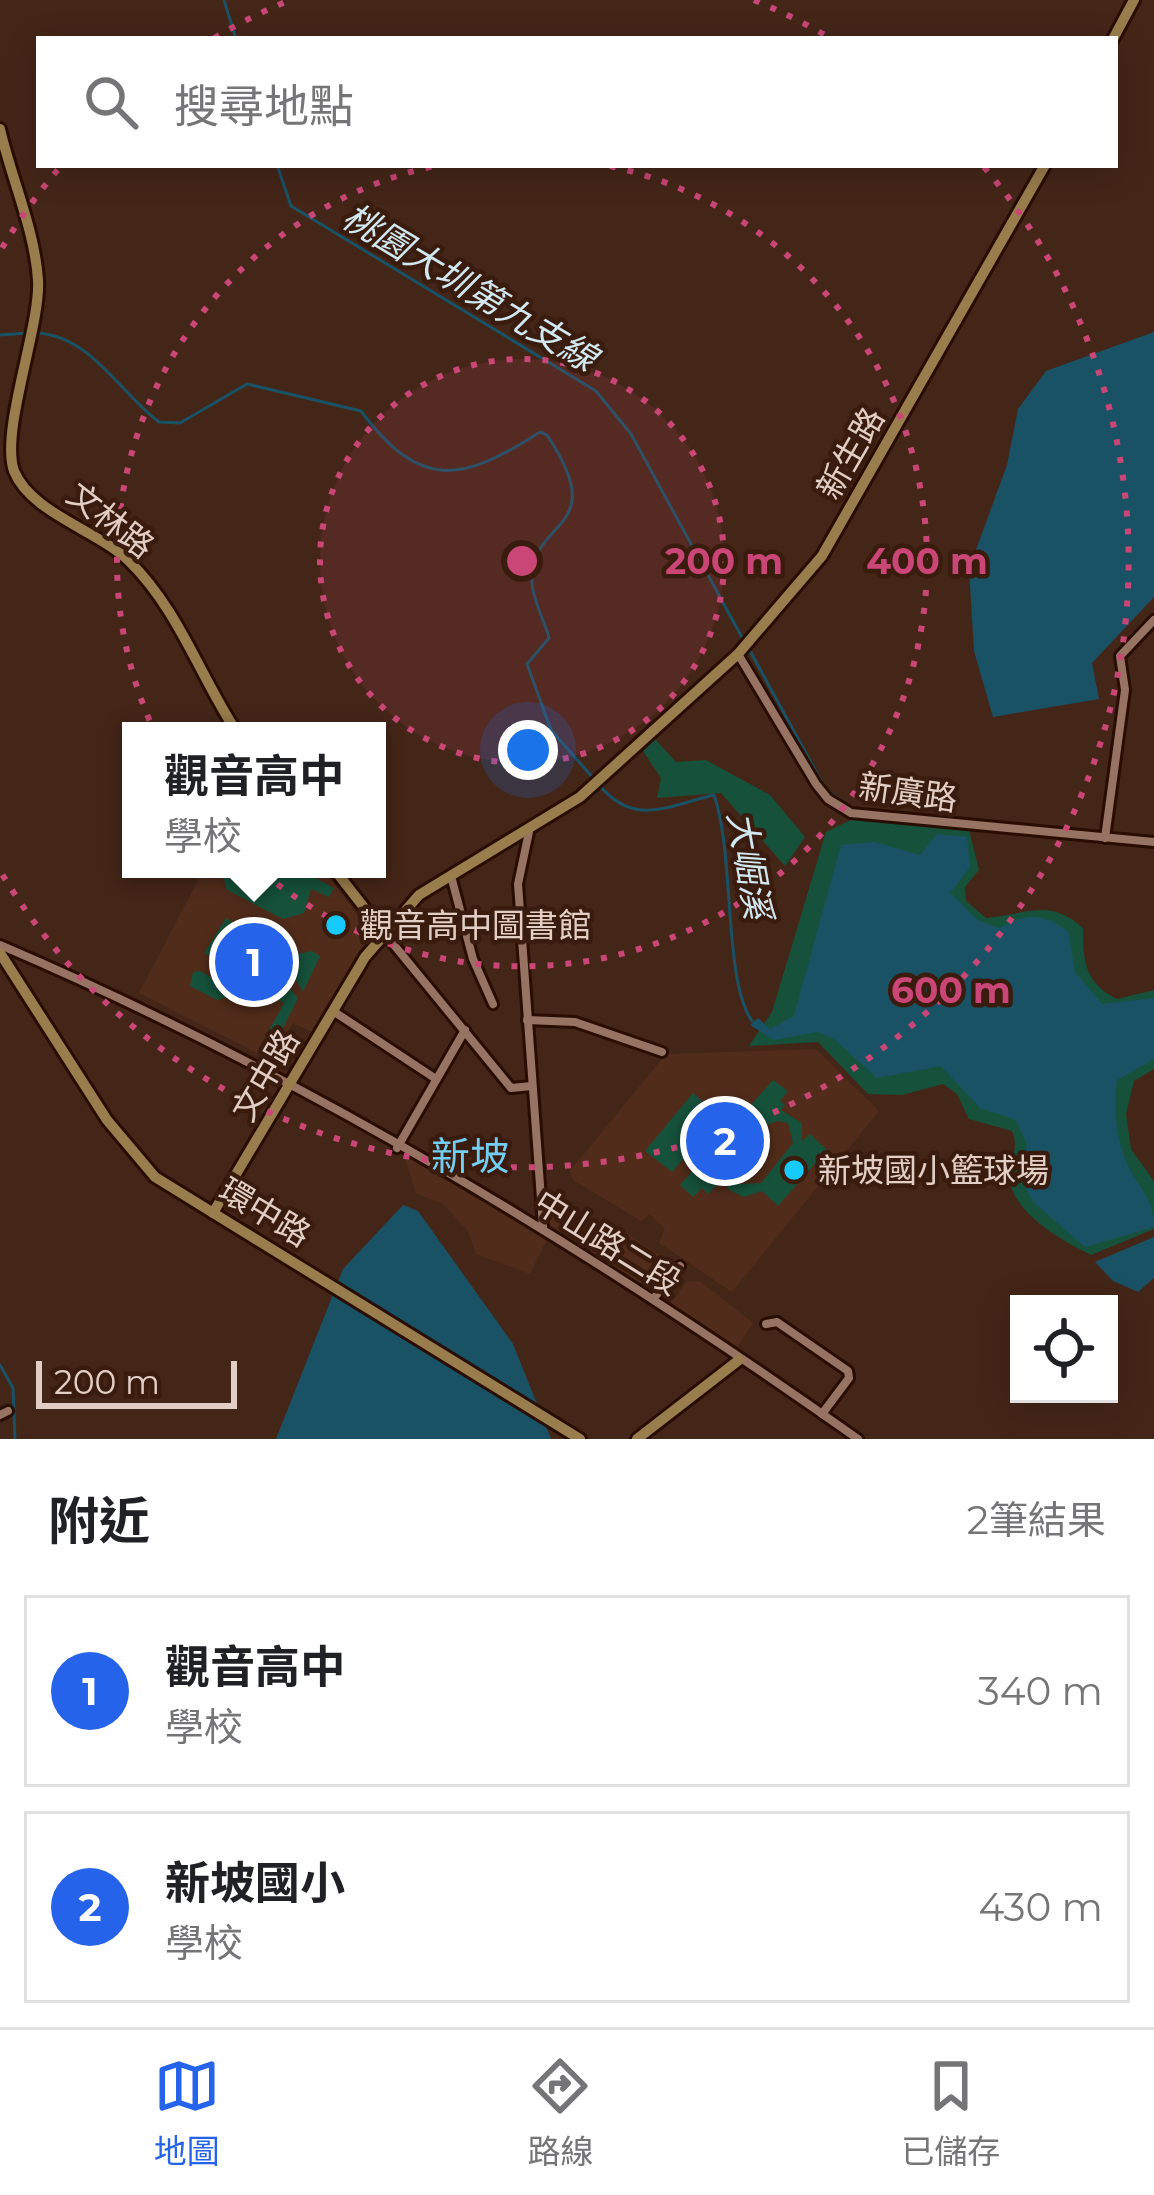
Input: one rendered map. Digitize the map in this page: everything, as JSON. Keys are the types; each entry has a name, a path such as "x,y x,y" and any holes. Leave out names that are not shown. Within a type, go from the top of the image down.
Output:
{"street":[{"path":"1115,36 1134,0"},
{"name":"文林路","path":"0,129 38,281 12,443 14,471 33,495 126,558 145,579 178,622 231,722"},
{"name":"新生路","path":"529,832 596,782 738,654 822,556 1043,168"},
{"path":"1105,838 1125,690 1120,656 1154,620"},
{"name":"新廣路","path":"738,654 816,784 828,800 850,813 1154,842"},
{"path":"529,832 518,884 543,1228"},
{"name":"文中路","path":"213,1213 293,1085 332,1010 384,933 418,895 529,832"},
{"path":"451,876 478,975 493,1004"},
{"path":"341,878 511,1088 532,1086"},
{"name":"中山路二段","path":"0,949 118,995 293,1085 543,1228 654,1298 857,1439"},
{"name":"環中路","path":"0,949 132,1156 155,1177 580,1439"},
{"path":"332,1010 436,1079"},
{"path":"527,1020 575,1022 662,1052"},
{"path":"397,1148 465,1030"},
{"path":"654,1298 680,1266"},
{"path":"766,1324 778,1322 848,1371 849,1378 822,1414"},
{"path":"637,1439 739,1360"}],"shaded area":[{"path":"199,878 330,878 370,932 313,1032 293,1023 275,1062 139,993"},
{"path":"816,1049 879,1111 732,1292 659,1243 665,1229 649,1214 641,1221 573,1180 570,1171 666,1054"},
{"path":"404,1155 548,1237 530,1274 476,1254 468,1231 443,1204 416,1193"},
{"path":"550,1201 591,1227 602,1218 672,1263 653,1292 548,1225"},
{"path":"688,1281 701,1282 753,1323 736,1349 671,1303"}],"green space":[{"path":"655,739 676,762 706,760 770,795 805,837 785,866 721,793 657,798 661,778 643,751"},
{"path":"853,819 968,826 979,870 965,887 966,901 986,918 1037,910 1059,913 1083,928 1088,970 1106,993 1117,999 1154,990 1154,1069 1134,1081 1126,1114 1131,1149 1154,1181 1154,1229 1091,1255 1040,1224 1019,1202 1010,1177 1012,1131 969,1119 957,1094 943,1084 902,1095 868,1094 818,1042 749,1046 772,1012 826,832"},
{"path":"224,878 315,878 334,888 329,897 311,889 304,913 283,919 227,890"},
{"path":"226,918 267,941 249,956 243,977 204,953"},
{"path":"276,947 290,956 311,951 320,956 303,992 288,966 269,959"},
{"path":"193,972 225,985 225,998 217,1000 190,986"},
{"path":"255,973 286,984 298,998 271,1052 260,1047 284,1003 249,984"},
{"path":"773,1080 788,1091 780,1101 785,1105 781,1110 802,1123 802,1141 810,1134 827,1150 778,1206 762,1191 744,1197 729,1190 723,1178 708,1194 702,1188 693,1197 680,1185","holes":["788,1123 793,1143 761,1183 740,1184 734,1163 767,1125"]},
{"path":"693,1093 720,1116 672,1172 645,1151"}],"water":[{"path":"1154,332 1154,597 1092,663 1099,699 993,717 974,651 969,569 1007,465 1018,409 1046,371"},
{"path":"937,834 967,837 970,867 950,893 979,921 1000,928 1027,917 1050,921 1068,931 1075,972 1102,1004 1154,998 1154,1059 1117,1080 1115,1102 1121,1146 1149,1202 1154,1227 1085,1247 1033,1202 1019,1174 1027,1145 1016,1120 980,1108 941,1066 877,1078 834,1039 817,1032 774,1040 750,1025 758,1018 770,1029 794,1016 841,845 874,842 920,855"},
{"path":"403,1205 418,1211 513,1344 551,1439 276,1439 343,1269"},
{"path":"1154,1237 1154,1278 1138,1292 1113,1281 1095,1262"}],"waterway":[{"name":"桃園大圳第九支線","path":"224,0 235,36"},
{"name":"桃園大圳第九支線","path":"278,168 291,206 596,391 631,434 744,641"},
{"name":"大崛溪","path":"0,335 28,333"},
{"name":"大崛溪","path":"37,333 56,336 89,355 159,422 180,423 247,384 361,411 403,455 443,470 464,469 540,432 547,435 572,490 570,508 534,561 533,589 549,638 527,664 551,730 594,779"},
{"name":"桃園大圳第九支線","path":"749,649 826,790 854,810"},
{"name":"大崛溪","path":"600,786 613,799 639,810 714,795 725,849 737,977 752,1021"},
{"name":"桃園大圳第九支線","path":"1108,834 1154,838"},
{"path":"0,1365 13,1388 15,1439"}],"place":[{"name":"觀音高中圖書館","path":"336,925"},
{"name":"觀音高中","path":"254,962"},
{"name":"新坡國小","path":"725,1141"},
{"name":"新坡國小籃球場","path":"794,1170"}],"district":[{"name":"新坡","path":"470,1156"}]}
